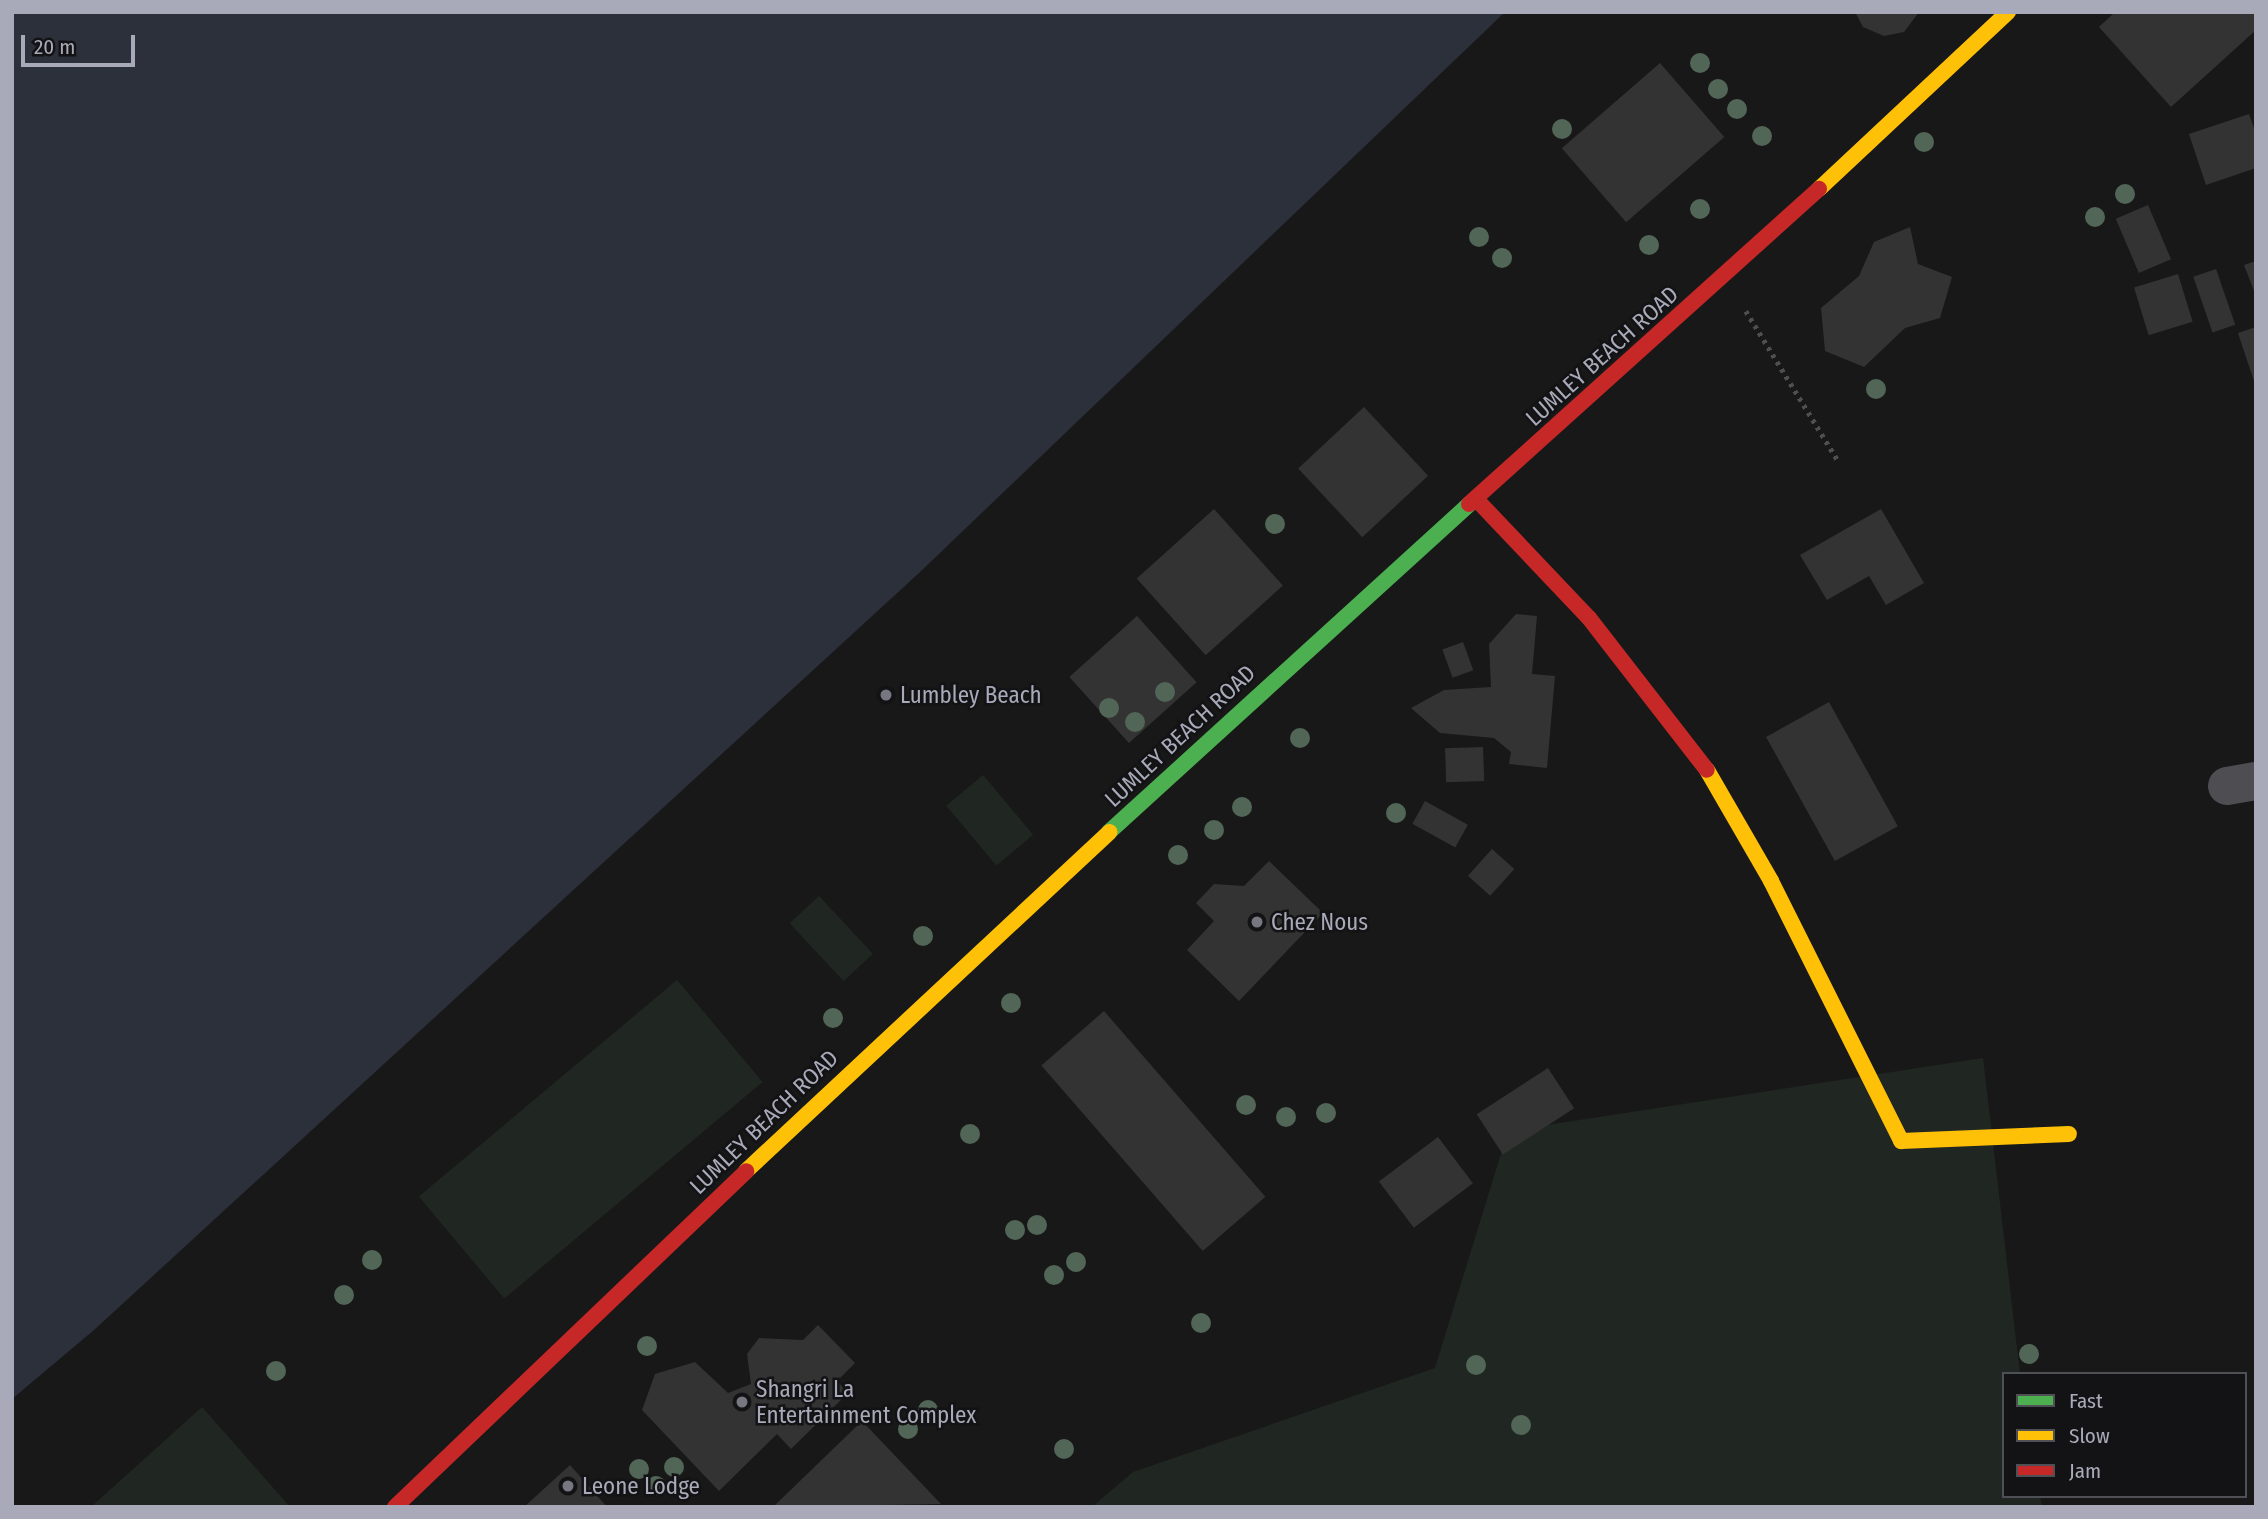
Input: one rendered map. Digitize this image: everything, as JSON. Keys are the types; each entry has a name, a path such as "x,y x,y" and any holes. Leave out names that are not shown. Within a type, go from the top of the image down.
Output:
{"main road":[{"name":"LUMLEY BEACH ROAD","path":"395,1507 882,1041 1476,499 1725,277 2008,12"},
{"path":"1476,499 1588,618 1694,748 1771,881 1901,1141 2069,1134"}],"path":[{"path":"1725,277 1837,460"}],"shaded area":[{"path":"12,12 1505,12 919,573 94,1330 12,1399"},
{"path":"983,775 1033,835 996,866 946,806"},
{"path":"819,896 873,954 844,981 790,923"},
{"path":"677,980 762,1082 504,1299 419,1197"},
{"path":"1983,1058 2020,1372 2002,1372 2002,1498 2040,1498 2042,1507 1092,1507 1133,1472 1435,1368 1508,1131"},
{"path":"202,1407 290,1507 91,1507"}],"building":[{"path":"1855,12 1919,12 1904,32 1884,36 1863,27"},
{"path":"2115,12 2256,12 2256,30 2171,107 2099,27"},
{"path":"1660,63 1724,137 1626,222 1562,148"},
{"path":"2249,114 2256,134 2256,168 2206,185 2189,134"},
{"path":"2148,205 2171,259 2139,273 2116,219"},
{"path":"1910,227 1918,264 1952,277 1940,318 1905,328 1864,367 1825,351 1821,308 1859,276 1874,242"},
{"path":"2256,261 2256,296 2244,265"},
{"path":"2216,269 2235,325 2213,333 2193,277"},
{"path":"2178,274 2193,322 2149,335 2134,287"},
{"path":"2256,327 2256,383 2255,384 2238,333"},
{"path":"1364,407 1428,476 1362,537 1298,468"},
{"path":"1214,509 1283,586 1206,655 1137,579"},
{"path":"1881,509 1924,583 1886,605 1869,576 1827,600 1800,555"},
{"path":"1516,614 1537,616 1532,674 1555,676 1547,768 1509,764 1511,752 1494,738 1440,733 1411,708 1444,690 1491,687 1489,644"},
{"path":"1137,616 1197,682 1129,743 1069,677"},
{"path":"1463,642 1473,670 1453,678 1442,650"},
{"path":"1829,702 1898,826 1835,861 1766,737"},
{"path":"1483,747 1484,781 1446,782 1445,748"},
{"path":"1425,801 1468,825 1455,847 1412,824"},
{"path":"1492,849 1514,869 1490,896 1468,876"},
{"path":"1269,861 1323,913 1239,1001 1187,950 1214,921 1196,903 1214,884 1244,886"},
{"path":"1104,1011 1265,1197 1203,1251 1041,1065"},
{"path":"1548,1068 1574,1108 1503,1155 1477,1114"},
{"path":"1438,1137 1473,1183 1414,1228 1379,1182"},
{"name":"Shangri La Entertainment Complex","path":"818,1325 855,1363 837,1381 848,1393 791,1449 777,1434 719,1491 642,1410 655,1374 695,1362 728,1393 751,1384 747,1354 759,1338 803,1340"},
{"path":"862,1421 941,1504 773,1507"},
{"name":"Leone Lodge","path":"570,1465 607,1507 524,1507"}],"traffic: fast":[{"path":"1109,832 1469,504"}],"traffic: slow":[{"path":"1819,189 2008,12"},
{"path":"1707,770 1771,881 1901,1141 2069,1134"},
{"path":"746,1171 1109,832"}],"traffic: jam":[{"path":"1469,504 1819,189"},
{"path":"1476,499 1589,618 1707,770"},
{"path":"395,1507 746,1171"}],"place":[{"name":"Lumbley Beach","path":"886,695"},
{"name":"Chez Nous","path":"1257,922"},
{"name":"Shangri La Entertainment Complex","path":"742,1402"},
{"name":"Leone Lodge","path":"568,1486"}]}
